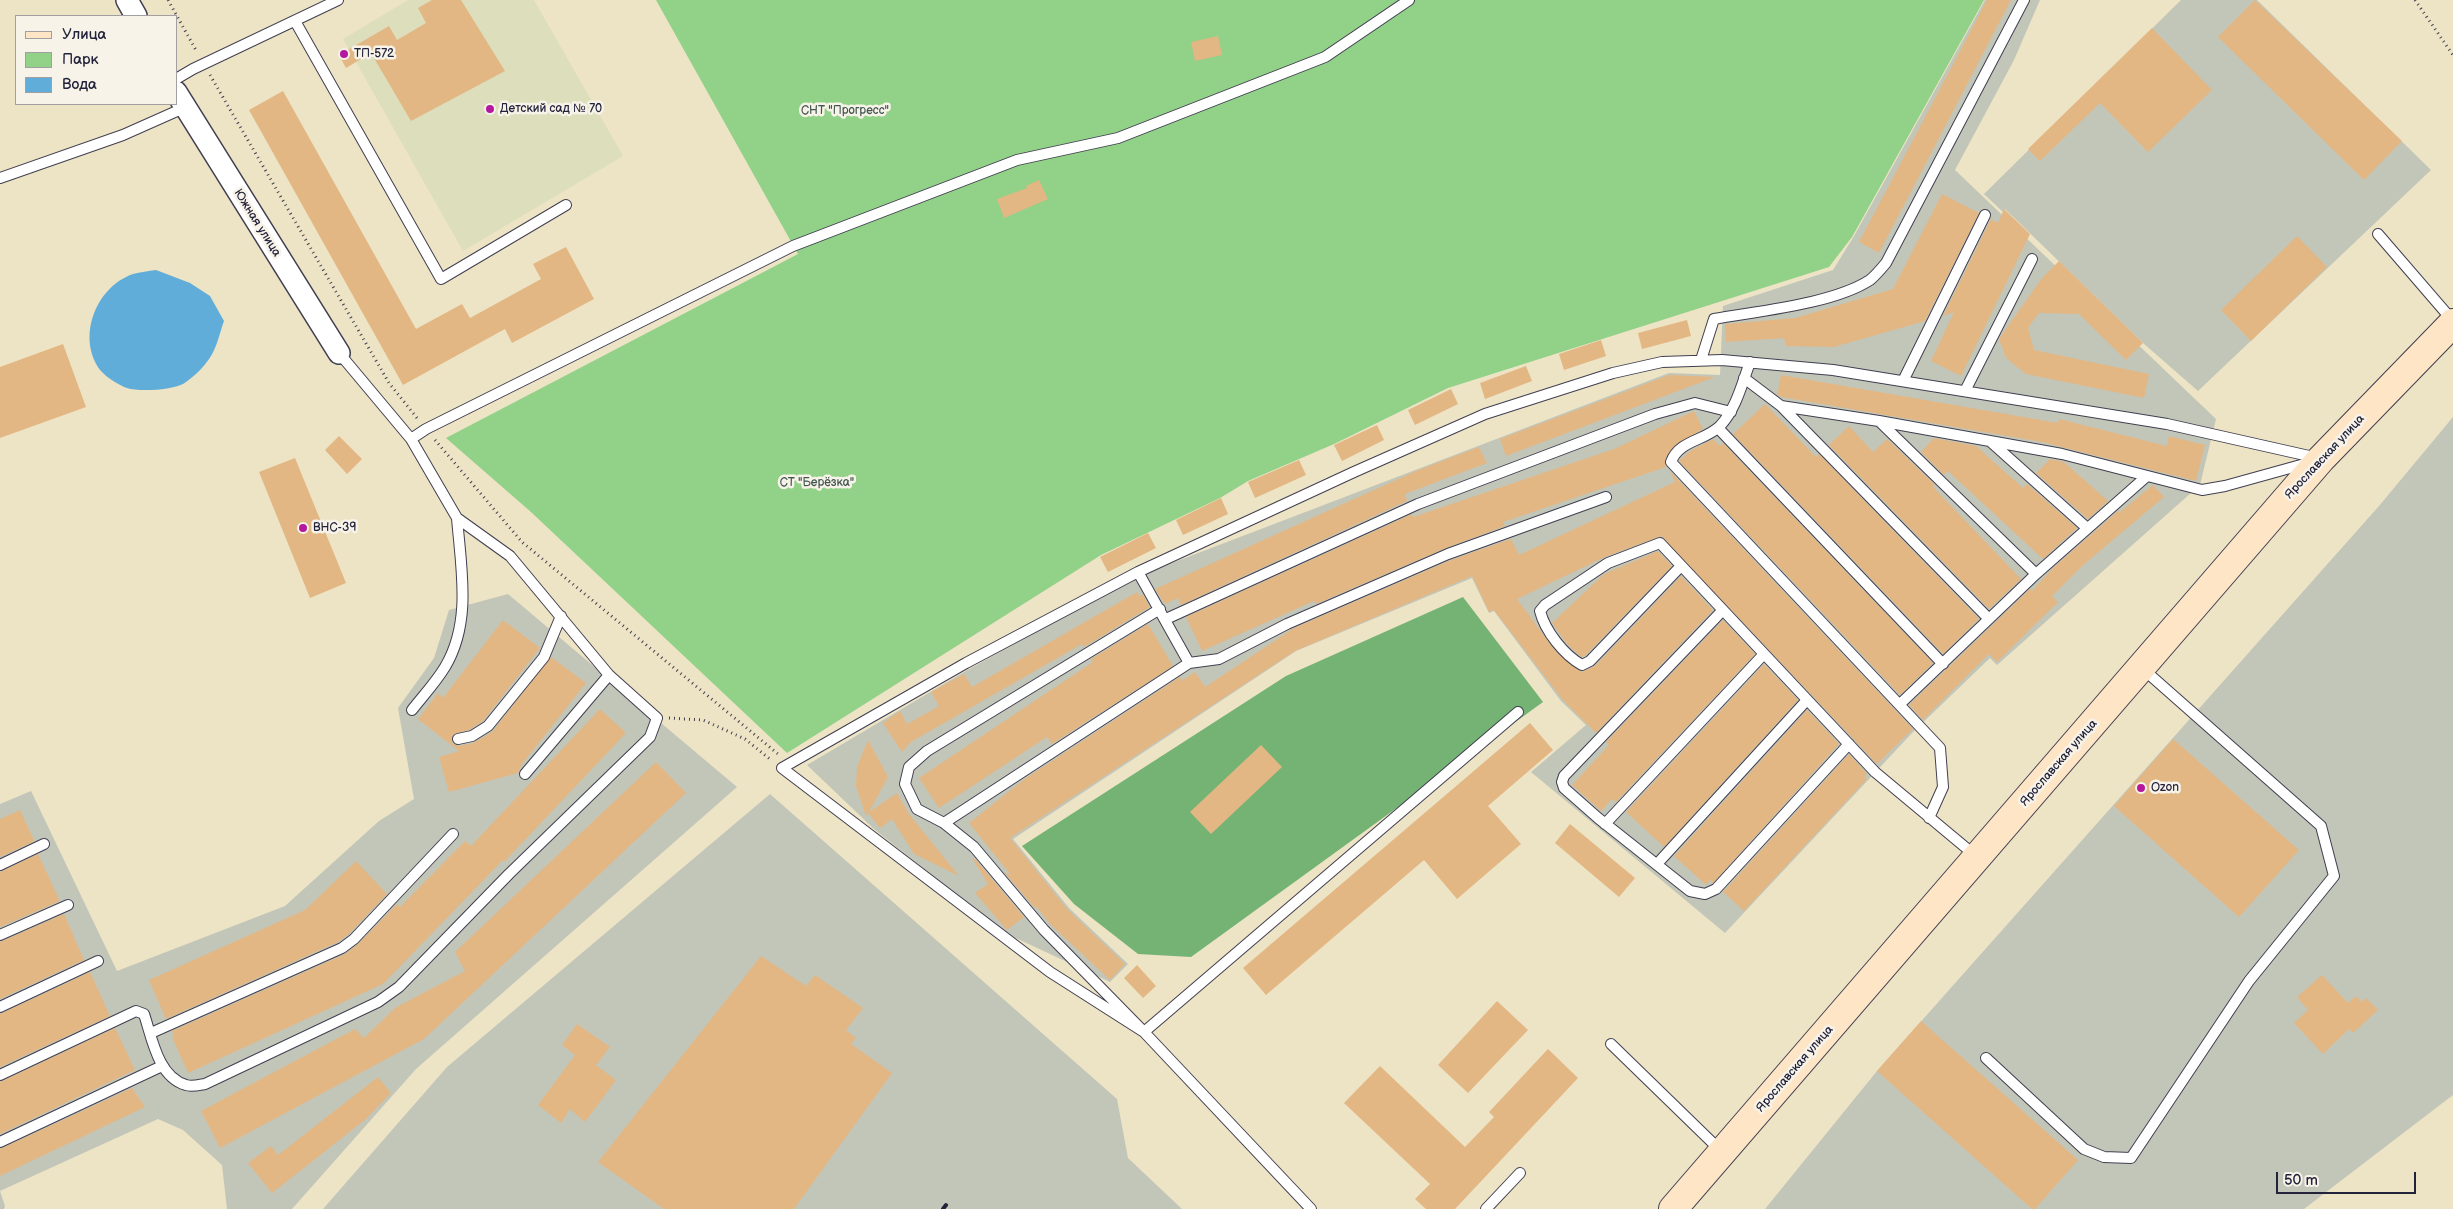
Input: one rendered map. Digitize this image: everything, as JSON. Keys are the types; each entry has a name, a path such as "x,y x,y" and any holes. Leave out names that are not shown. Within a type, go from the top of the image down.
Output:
{"main road":[{"name":"Ярославская улица","path":"1673,1209 2321,459 2453,322"}],"street":[{"path":"127,0 135,15"},
{"name":"Южная улица","path":"181,100 339,353"}],"lane":[{"path":"178,78 338,0"},
{"path":"411,440 426,429 793,246 1016,160 1118,138 1325,57 1409,0"},
{"path":"1701,360 1714,319 1816,300 1846,291 1870,280 1886,263 2024,0"},
{"path":"295,20 441,279 566,205"},
{"path":"0,178 123,135 173,105"},
{"path":"1903,381 1985,216"},
{"path":"2378,234 2453,322"},
{"path":"1965,391 2032,258"},
{"path":"0,1075 136,1011 144,1014 162,1066 172,1078 187,1086 205,1084 378,1002 399,987 509,874 650,737 658,718 610,675 510,556 457,518 411,440 339,353"},
{"path":"1144,1032 1050,972 786,766 966,663 1138,572 1485,414 1613,373 1662,362 1701,360 1750,362 1833,370 2167,424 2321,459"},
{"path":"1750,362 1732,412 1718,428 1682,447 1674,455 1671,462 1940,748 1943,787 1930,818"},
{"path":"1744,378 1781,406 1989,619"},
{"path":"1166,619 1418,504 1655,414 1695,403 1732,412"},
{"path":"1781,406 1879,421 2062,454 2202,490 2225,486 2321,459"},
{"path":"1879,421 2036,574"},
{"path":"1718,428 1942,664"},
{"path":"1990,442 2087,528"},
{"path":"1900,704 2036,574 2147,476"},
{"path":"944,823 1189,664 1219,659 1287,624 1448,554 1606,497"},
{"path":"412,710 445,667 461,628 463,591 457,518"},
{"path":"1681,566 1590,661 1582,665 1573,660 1543,623 1540,611 1545,604 1608,563 1660,543 1875,772 1977,858"},
{"path":"1138,572 1166,619 1189,664"},
{"path":"1160,609 927,751 908,767 905,784 918,809 944,823 974,847 1044,930 1144,1032 1311,1209"},
{"path":"1723,610 1564,776 1562,782 1564,788 1690,891 1705,894 1716,888 1849,744"},
{"path":"458,739 472,736 488,726 544,658 561,616"},
{"path":"1606,824 1764,654"},
{"path":"1986,1058 2084,1149 2104,1157 2131,1158 2249,981 2334,876 2321,826 2141,668"},
{"path":"525,774 610,675"},
{"path":"1657,864 1807,700"},
{"path":"1144,1032 1518,712"},
{"path":"151,1033 342,948 354,939 453,834"},
{"path":"0,865 44,844"},
{"path":"0,936 68,904"},
{"path":"0,1007 98,961"},
{"path":"1611,1044 1722,1153"},
{"path":"0,1142 162,1066"},
{"path":"1486,1209 1520,1173"}],"path":[{"path":"168,0 176,15"},
{"path":"2415,0 2453,55"},
{"path":"178,18 390,383 426,429 522,542 786,766"},
{"path":"658,718 702,720 745,739 786,766"}],"shaded area":[{"name":"Детский сад № 70","path":"408,0 534,0 623,156 463,251 343,39"},
{"path":"1985,0 2040,0 2014,60 1955,170 2216,419 2200,485 1997,665 1990,658 1912,733 1725,933 1531,772 1586,725 1561,701 1494,611 1489,613 1472,578 1296,651 1013,839 1069,908 1128,964 1110,982 1005,933 874,829 807,765 964,672 1138,576 1669,373 1720,375 1723,306 1833,270 1854,236"},
{"path":"2181,0 2257,0 2431,170 2198,391 2143,343 2005,209 2003,212 1984,194"},
{"path":"2453,417 2453,1095 2304,1209 1765,1209 1877,1071 2379,506"},
{"path":"508,594 737,787 416,1069 292,1209 227,1209 222,1165 183,1130 158,1119 0,1191 0,804 31,791 117,971 285,906 379,821 414,799 398,708 434,658 449,610"},
{"path":"770,794 1117,1099 1128,1158 1182,1209 323,1209 447,1067"},
{"path":"0,1191 5,1206 4,1209 0,1209"}],"green space":[{"name":"СТ \"Берёзка\"","path":"656,0 1984,0 1852,237 1829,267 1448,388 1334,444 1248,481 1220,498 1101,555 787,753 531,512 446,438 798,254"},
{"path":"1463,597 1543,702 1191,957 1138,954 1074,904 1022,846 1286,676"}],"water":[{"path":"156,270 190,283 210,296 224,321 212,354 201,369 189,380 171,388 132,389 124,387 106,376 94,358 90,344 93,315 108,290 120,281 133,274"}],"building":[{"path":"432,0 461,0 505,71 411,121 371,53 346,68 339,55 389,26 397,40 426,23 418,8"},
{"path":"1987,0 2011,0 1879,253 1859,242"},
{"path":"2255,0 2402,141 2364,180 2218,37"},
{"path":"2152,28 2212,90 2148,152 2100,103 2040,161 2028,149"},
{"path":"1218,36 1222,55 1195,61 1191,42"},
{"path":"283,91 416,329 462,304 470,318 541,279 533,264 566,247 594,299 512,343 505,329 403,385 249,110"},
{"path":"1039,180 1048,199 1004,218 997,199 1027,188 1026,186"},
{"path":"1942,194 1979,213 1925,321 1834,347 1786,346 1784,338 1726,342 1725,324 1795,318 1893,289"},
{"path":"2004,209 2030,234 1961,376 1931,361 1954,312 1943,316 1991,219 1998,223"},
{"path":"2297,236 2327,267 2251,341 2221,310"},
{"path":"2059,261 2143,343 2126,360 2079,314 2039,313 2028,328 2034,350 2149,374 2144,398 2026,374 2006,358 1999,339 2042,278"},
{"path":"1687,320 1691,336 1642,349 1638,333"},
{"path":"1601,340 1606,356 1564,370 1559,354"},
{"path":"63,344 86,407 0,438 0,367"},
{"path":"1526,366 1532,381 1485,399 1480,383"},
{"path":"1669,375 1715,377 1506,456 1500,439"},
{"path":"1781,375 2058,423 2059,419 2167,446 2169,436 2205,445 2196,481 2042,442 1781,397 1777,395"},
{"path":"1451,389 1458,404 1415,425 1408,410"},
{"path":"1765,404 1816,457 1819,454 1979,619 1943,654 1733,434"},
{"path":"1694,411 1703,429 1675,445 1665,459 1666,467 1503,522 1505,526 1446,548 1316,604 1314,601 1202,651 1186,617 1412,514 1413,517 1614,449"},
{"path":"1377,425 1384,440 1342,461 1334,445"},
{"path":"1849,426 1873,452 1887,439 1935,485 1933,487 2021,579 1989,609 1829,445"},
{"path":"339,436 362,459 347,474 325,450"},
{"path":"1934,438 1976,446 2023,488 2027,484 2077,528 2043,559 1948,471 1944,475 1921,452"},
{"path":"1713,439 1720,446 1723,443 1933,663 1900,695 1679,461 1690,451"},
{"path":"1479,447 1487,463 1405,494 1407,501 1181,605 1178,598 1165,604 1155,589 1416,471"},
{"name":"ВНС-39","path":"295,458 346,583 310,598 259,472"},
{"path":"2050,459 2064,462 2108,501 2088,519 2036,473"},
{"path":"1299,460 1306,475 1255,498 1248,482"},
{"path":"1670,471 1913,729 1877,764 1661,536 1605,557 1517,599 1557,653 1581,672 1595,666 1681,576 1713,610 1596,733 1563,700 1494,610 1489,612 1472,576 1295,651 1010,838 1067,909 1125,964 1110,980 1050,924 1037,907 1035,908 1004,872 1011,875 969,823 1026,778 1180,677 1182,681 1195,672 1205,687 1294,628 1451,560 1511,539 1519,555 1675,482"},
{"path":"2153,485 2164,497 2082,566 2052,596 2058,602 1997,662 1989,654 1923,720 1909,705 2030,589 2032,591 2053,568 2118,511 2120,512"},
{"path":"1221,498 1228,514 1183,535 1176,520"},
{"path":"1148,533 1156,548 1108,572 1100,557"},
{"path":"1658,551 1672,566 1586,655 1582,657 1579,655 1567,644 1552,623 1604,574"},
{"path":"1137,592 1139,596 1143,595 1150,607 1084,647 1082,644 911,742 902,752 883,723 900,711 907,724 939,706 931,692 964,674 972,687"},
{"path":"503,620 540,648 483,721 469,730 454,734 451,740 453,744 459,746 473,743 492,732 551,657 586,683 522,764 518,773 449,792 439,757 459,751 418,719 438,693 443,698"},
{"path":"1723,620 1755,654 1616,802 1612,799 1601,811 1572,785 1609,745 1606,742"},
{"path":"1148,624 1173,666 1052,744 1047,737 939,808 919,778 1093,662 1091,659"},
{"path":"1764,664 1798,700 1664,847 1626,812"},
{"path":"600,709 626,733 504,862 503,860 383,984 188,1073 172,1037 174,1036 172,1031 345,954 358,944 397,904 400,907 465,841 471,846"},
{"path":"1807,710 1839,744 1713,883 1710,880 1706,885 1674,856"},
{"path":"1530,723 1553,750 1488,806 1521,844 1457,899 1424,860 1266,995 1243,968"},
{"path":"2173,739 2299,850 2239,917 2114,806"},
{"path":"868,740 888,777 869,812 897,793 909,814 959,876 914,854 892,819 880,828 868,813 866,816 856,786 857,767"},
{"path":"1261,745 1282,767 1211,834 1190,812"},
{"path":"1849,754 1867,774 1864,776 1867,779 1744,911 1723,892"},
{"path":"656,762 686,793 424,1039 220,1148 201,1111 355,1029 364,1038 395,1008 465,971 455,952"},
{"path":"20,810 33,838 33,842 0,857 0,819"},
{"path":"1570,824 1635,878 1619,897 1555,843"},
{"path":"38,854 59,899 58,902 0,927 0,872"},
{"path":"972,858 976,860 1024,917 1007,930 975,893 988,884"},
{"path":"356,861 387,894 349,934 338,942 166,1019 149,980 305,910"},
{"path":"64,914 84,960 0,999 0,942"},
{"path":"761,956 806,986 815,975 863,1008 846,1030 856,1038 851,1044 892,1073 794,1209 664,1209 598,1162"},
{"path":"1137,965 1156,986 1143,998 1124,978"},
{"path":"90,972 110,1016 0,1067 0,1014"},
{"path":"2322,975 2348,1003 2356,996 2362,1002 2366,998 2378,1010 2353,1033 2349,1029 2323,1054 2294,1023 2308,1010 2297,997"},
{"path":"1497,1001 1528,1030 1468,1093 1438,1065"},
{"path":"1921,1021 2078,1160 2035,1209 2032,1209 1877,1071"},
{"path":"577,1024 610,1047 596,1065 616,1080 585,1122 570,1109 561,1123 538,1105 575,1055 562,1045"},
{"path":"115,1028 135,1070 0,1134 0,1082"},
{"path":"1548,1049 1578,1078 1455,1209 1426,1209 1415,1199 1430,1184 1344,1103 1380,1066 1465,1147 1494,1117 1489,1112"},
{"path":"378,1077 391,1093 366,1119 272,1193 248,1163 271,1146 278,1155"},
{"path":"132,1088 145,1107 0,1176 0,1149"}],"railway":[{"path":"943,1209 946,1205"}],"place":[{"name":"ТП-572","path":"344,54"},
{"name":"Детский сад № 70","path":"490,109"},
{"name":"ВНС-39","path":"303,528"},
{"name":"Ozon","path":"2141,788"}],"park label":[{"name":"СНТ \"Прогресс\"","path":"845,111"}]}
